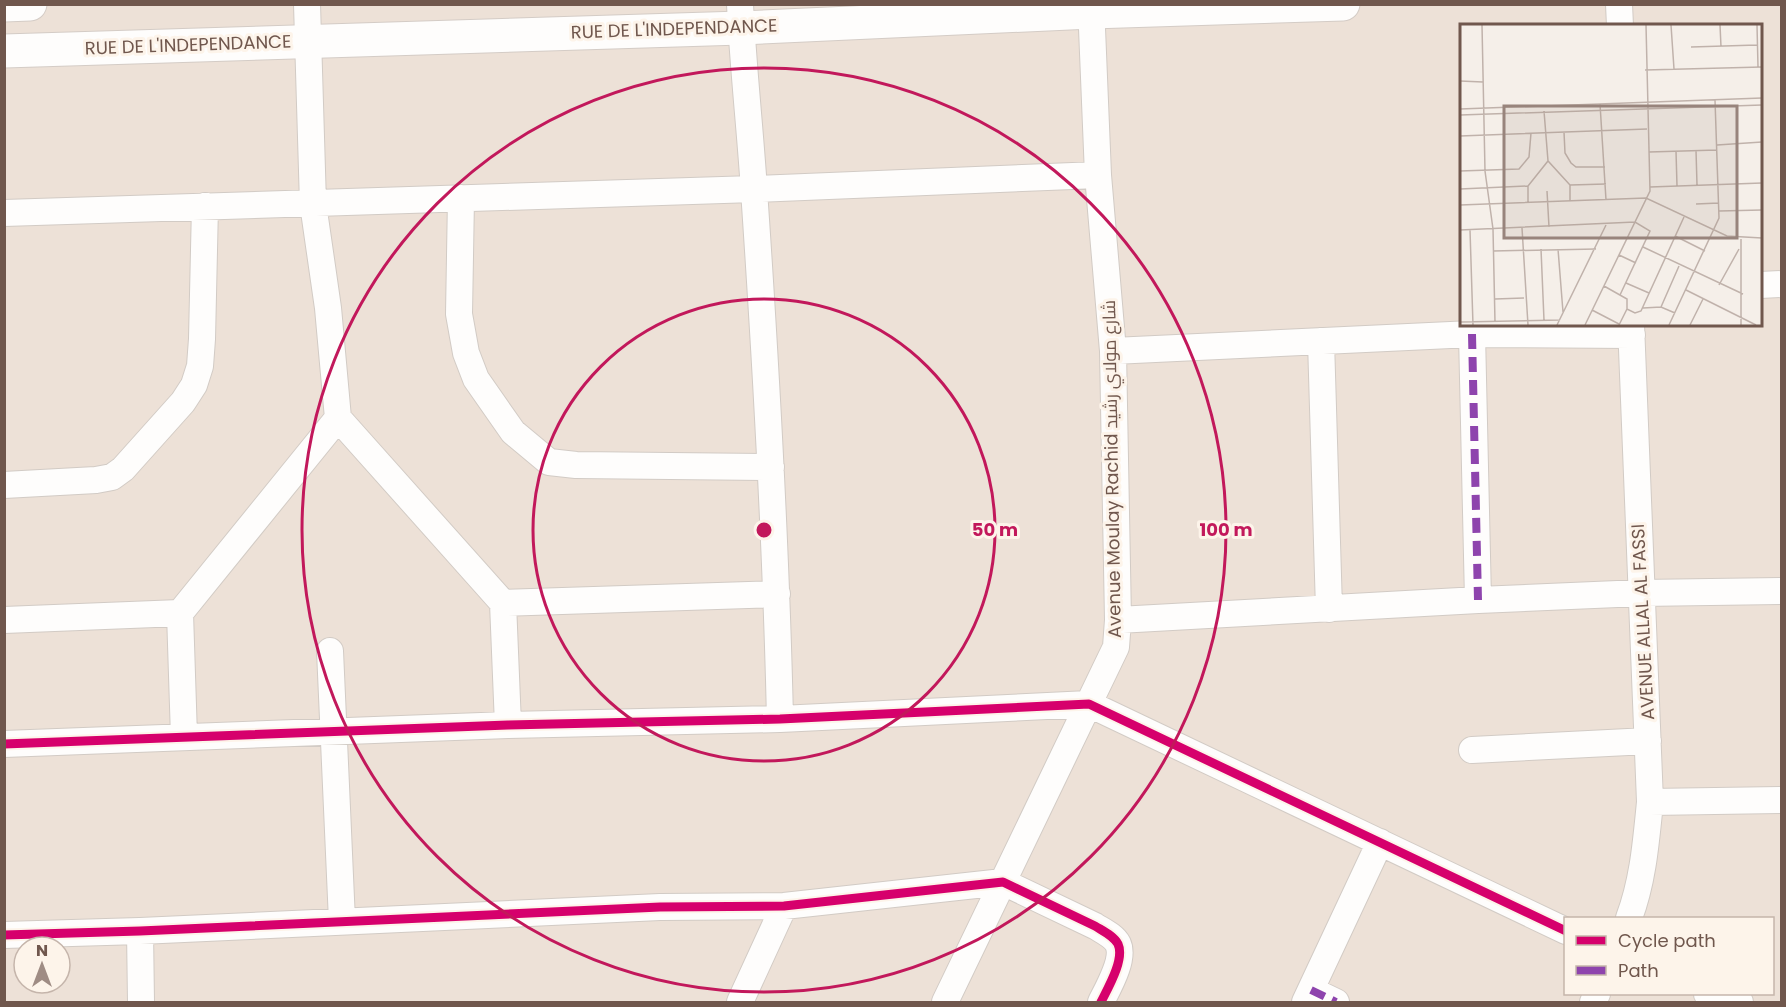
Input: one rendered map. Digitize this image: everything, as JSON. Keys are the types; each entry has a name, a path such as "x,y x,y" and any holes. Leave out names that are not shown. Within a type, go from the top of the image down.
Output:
{"main road":[{"path":"4,5 30,4"},
{"name":"RUE DE L'INDEPENDANCE","path":"4,51 308,41 741,16 1343,4"}],"street":[{"path":"307,4 313,204 328,308 338,418 503,603 508,725"},
{"path":"1619,4 1620,24"},
{"name":"Avenue Moulay Rachid شارع مولاي رشيد","path":"945,1002 1116,647 1118,620 1113,351 1098,175 1091,8"},
{"path":"741,16 771,466 780,719"},
{"path":"4,213 754,189 1098,175"},
{"path":"461,198 459,314 466,353 476,379 513,432 549,462 576,465 771,466"},
{"path":"4,485 96,480 112,477 123,469 183,402 194,385 200,366 205,206"},
{"path":"1762,285 1782,284"},
{"path":"1113,351 1472,334 1631,330"},
{"name":"AVENUE ALLAL AL FASSI","path":"1629,917 1645,855 1650,802 1631,330"},
{"path":"1472,334 1478,600"},
{"path":"1321,341 1329,609"},
{"path":"184,737 180,613 338,418"},
{"path":"1118,620 1478,600 1641,593 1782,591"},
{"path":"503,603 777,594"},
{"path":"4,620 180,613"},
{"path":"330,651 342,921"},
{"path":"4,744 508,725 780,719 1089,704 1564,930"},
{"path":"1472,750 1648,741"},
{"path":"1650,802 1782,800"},
{"path":"1336,1002 1308,996 1380,842"},
{"path":"4,935 140,931 660,907 784,906 1003,882 1095,926 1118,943 1119,955 1116,970 1101,1002"},
{"path":"740,1002 784,906"},
{"path":"140,931 141,1002"},
{"path":"1714,995 1740,1002"}],"shaded area":[{"path":"5,5 1781,5 1781,1002 5,1002"}],"marked path":[{"path":"1472,334 1478,600"},
{"path":"1311,990 1336,1002"}],"cycle path":[{"path":"4,744 508,725 780,719 1089,704 1564,930"},
{"path":"4,935 140,931 660,907 784,906 1003,882 1095,926 1116,941 1120,950 1118,965 1101,1002"}]}
